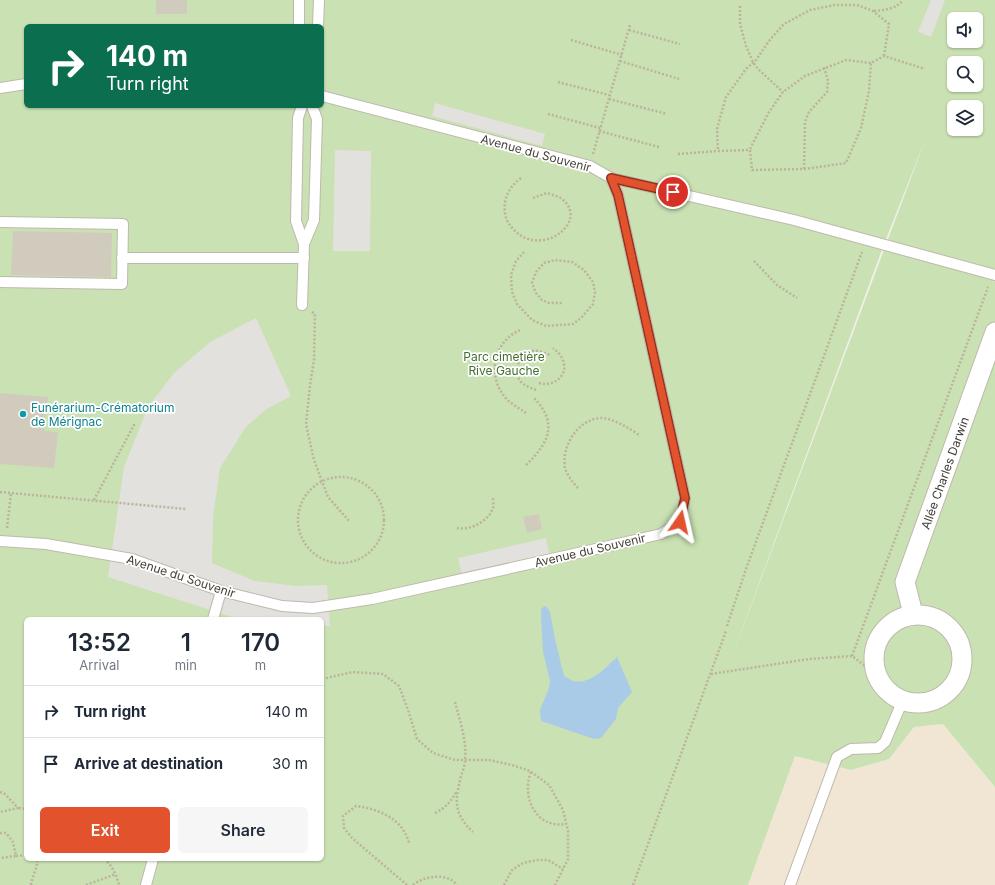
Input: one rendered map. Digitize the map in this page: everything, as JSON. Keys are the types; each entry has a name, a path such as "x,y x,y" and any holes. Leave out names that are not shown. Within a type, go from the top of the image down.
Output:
{"street":[{"name":"Allée Charles Darwin","path":"914,614 905,582 995,332"},
{"path":"914,614 929,615 943,621 955,632 959,639 963,654 962,669 955,685 944,696 928,702 913,703 897,698 885,688 877,675 874,659 876,644 884,630 891,623 905,616 914,614"}],"lane":[{"path":"299,24 300,0"},
{"path":"318,24 319,0"},
{"path":"0,88 24,84"},
{"name":"Avenue du Souvenir","path":"3,541 46,544 132,559 221,591 282,606 313,608 372,599 661,534 680,522 685,498 618,195 611,178 590,166 324,97"},
{"path":"301,108 298,118 296,221 304,244 302,305"},
{"path":"304,244 314,220 317,119 313,108"},
{"path":"611,178 794,220 994,275"},
{"path":"0,222 123,224 122,284 0,282"},
{"path":"122,258 304,258"},
{"path":"214,617 221,591"},
{"path":"794,884 837,757 851,749 878,748 885,742 902,700"},
{"path":"146,885 152,861"}],"path":[{"path":"873,12 899,6 903,0"},
{"path":"718,151 717,129 726,97 746,69 754,62 784,24 810,10 836,5 857,5 873,12 889,24 884,56"},
{"path":"740,6 740,24 746,46 758,69 783,92"},
{"path":"590,166 630,25"},
{"path":"629,30 680,44"},
{"path":"571,40 622,55"},
{"path":"871,62 869,91 861,128 846,163 804,169 752,170 750,150 769,112 783,92 805,76 824,67 846,60 871,62 884,56 925,69"},
{"path":"620,61 679,79"},
{"path":"804,169 806,122 809,112 826,92 828,81 824,67"},
{"path":"558,82 610,95"},
{"path":"608,99 667,114"},
{"path":"548,114 659,147"},
{"path":"678,154 750,150"},
{"path":"520,178 512,185 506,198 505,213 509,225 519,235 532,241 550,240 562,233 568,225 570,217 568,206 561,198 547,193 534,198"},
{"path":"727,626 746,569 846,298 866,239"},
{"path":"524,252 516,261 511,275 512,292 516,304 532,320 546,326 573,324 581,318 593,304 595,292 593,282 584,270 572,262 555,260 544,263 536,272 532,283 536,293 542,300 549,303 562,303"},
{"path":"754,261 777,285 797,298"},
{"path":"852,656 994,275"},
{"path":"302,305 315,314 314,360 306,424 314,460 328,497 350,522"},
{"path":"520,330 509,336 500,348 495,362 494,374 499,389 505,398 526,412"},
{"path":"539,384 551,385 558,381 564,372 564,363 560,354 553,348"},
{"path":"536,390 522,382 517,375 518,365 523,356 531,351 543,352 550,355"},
{"path":"526,465 547,439 549,426 548,416 539,402 533,397"},
{"path":"578,488 572,482 565,468 568,441 578,429 590,420 602,418 630,429 640,436"},
{"path":"94,500 135,423"},
{"path":"334,477 347,477 359,480 370,487 380,502 384,520 381,538 370,553 354,562 338,564 322,559 309,550 300,536 297,520 300,504 309,490 322,481 334,477"},
{"path":"0,492 186,508"},
{"path":"3,541 11,493"},
{"path":"457,528 461,529 479,524 487,517 493,507 493,498"},
{"path":"633,885 726,631"},
{"path":"711,674 809,659 852,656 877,675"},
{"path":"324,679 353,672 383,674 399,686 417,739 433,753 455,760 489,760 512,765 532,772 548,785 563,810 568,831 568,859 554,885"},
{"path":"455,702 464,736 465,761 456,803 464,824 473,832"},
{"path":"532,772 527,789 528,798 532,807 537,814 545,820 553,823 566,824"},
{"path":"435,813 443,810 458,790"},
{"path":"0,792 5,794 18,808"},
{"path":"407,885 352,838 344,828 343,816 356,806 370,808 390,816 400,824 407,835 409,843"},
{"path":"0,812 18,808 24,809"},
{"path":"0,833 6,833 13,842 16,856"},
{"path":"0,858 24,855"},
{"path":"504,885 512,870 523,863 537,860 548,860 563,870"},
{"path":"31,885 32,878 38,865 37,861"},
{"path":"106,861 116,874 119,885"},
{"path":"86,885 116,874"},
{"path":"413,885 418,881 434,876 446,879 457,885"}],"shaded area":[{"path":"931,0 945,0 931,37 918,32"},
{"path":"435,103 545,134 542,146 432,116"},
{"path":"335,150 371,151 370,251 333,251"},
{"path":"256,318 291,396 265,410 245,428 220,468 213,517 212,563 255,581 295,586 327,585 330,626 324,626 324,617 232,617 108,577 124,467 148,407 174,373 210,342"},
{"path":"546,538 551,564 464,583 458,558"},
{"path":"943,724 995,787 995,885 748,885 795,756 851,770 889,759 914,727"}],"green space":[{"name":"Parc cimetière Rive Gauche","path":"0,0 995,0 995,787 943,724 914,727 889,759 851,770 795,756 748,885 0,885","holes":["927,135 724,678 884,244"]}],"water":[{"path":"544,606 547,607 550,612 564,676 573,681 580,682 592,678 617,657 632,692 618,708 616,719 601,738 594,739 541,721 540,710 549,688 550,681 543,652 541,609"}],"building":[{"path":"156,0 187,0 187,14 156,14"},
{"path":"13,231 112,233 111,277 11,275"},
{"name":"Funérarium-Crématorium de Mérignac","path":"0,393 48,397 44,431 58,432 54,468 0,464"},
{"path":"539,514 542,529 527,533 523,517"}],"place":[{"name":"Funérarium-Crématorium de Mérignac","path":"23,414"}],"route":[{"path":"673,192 611,178 618,195 685,498 680,522"}]}
